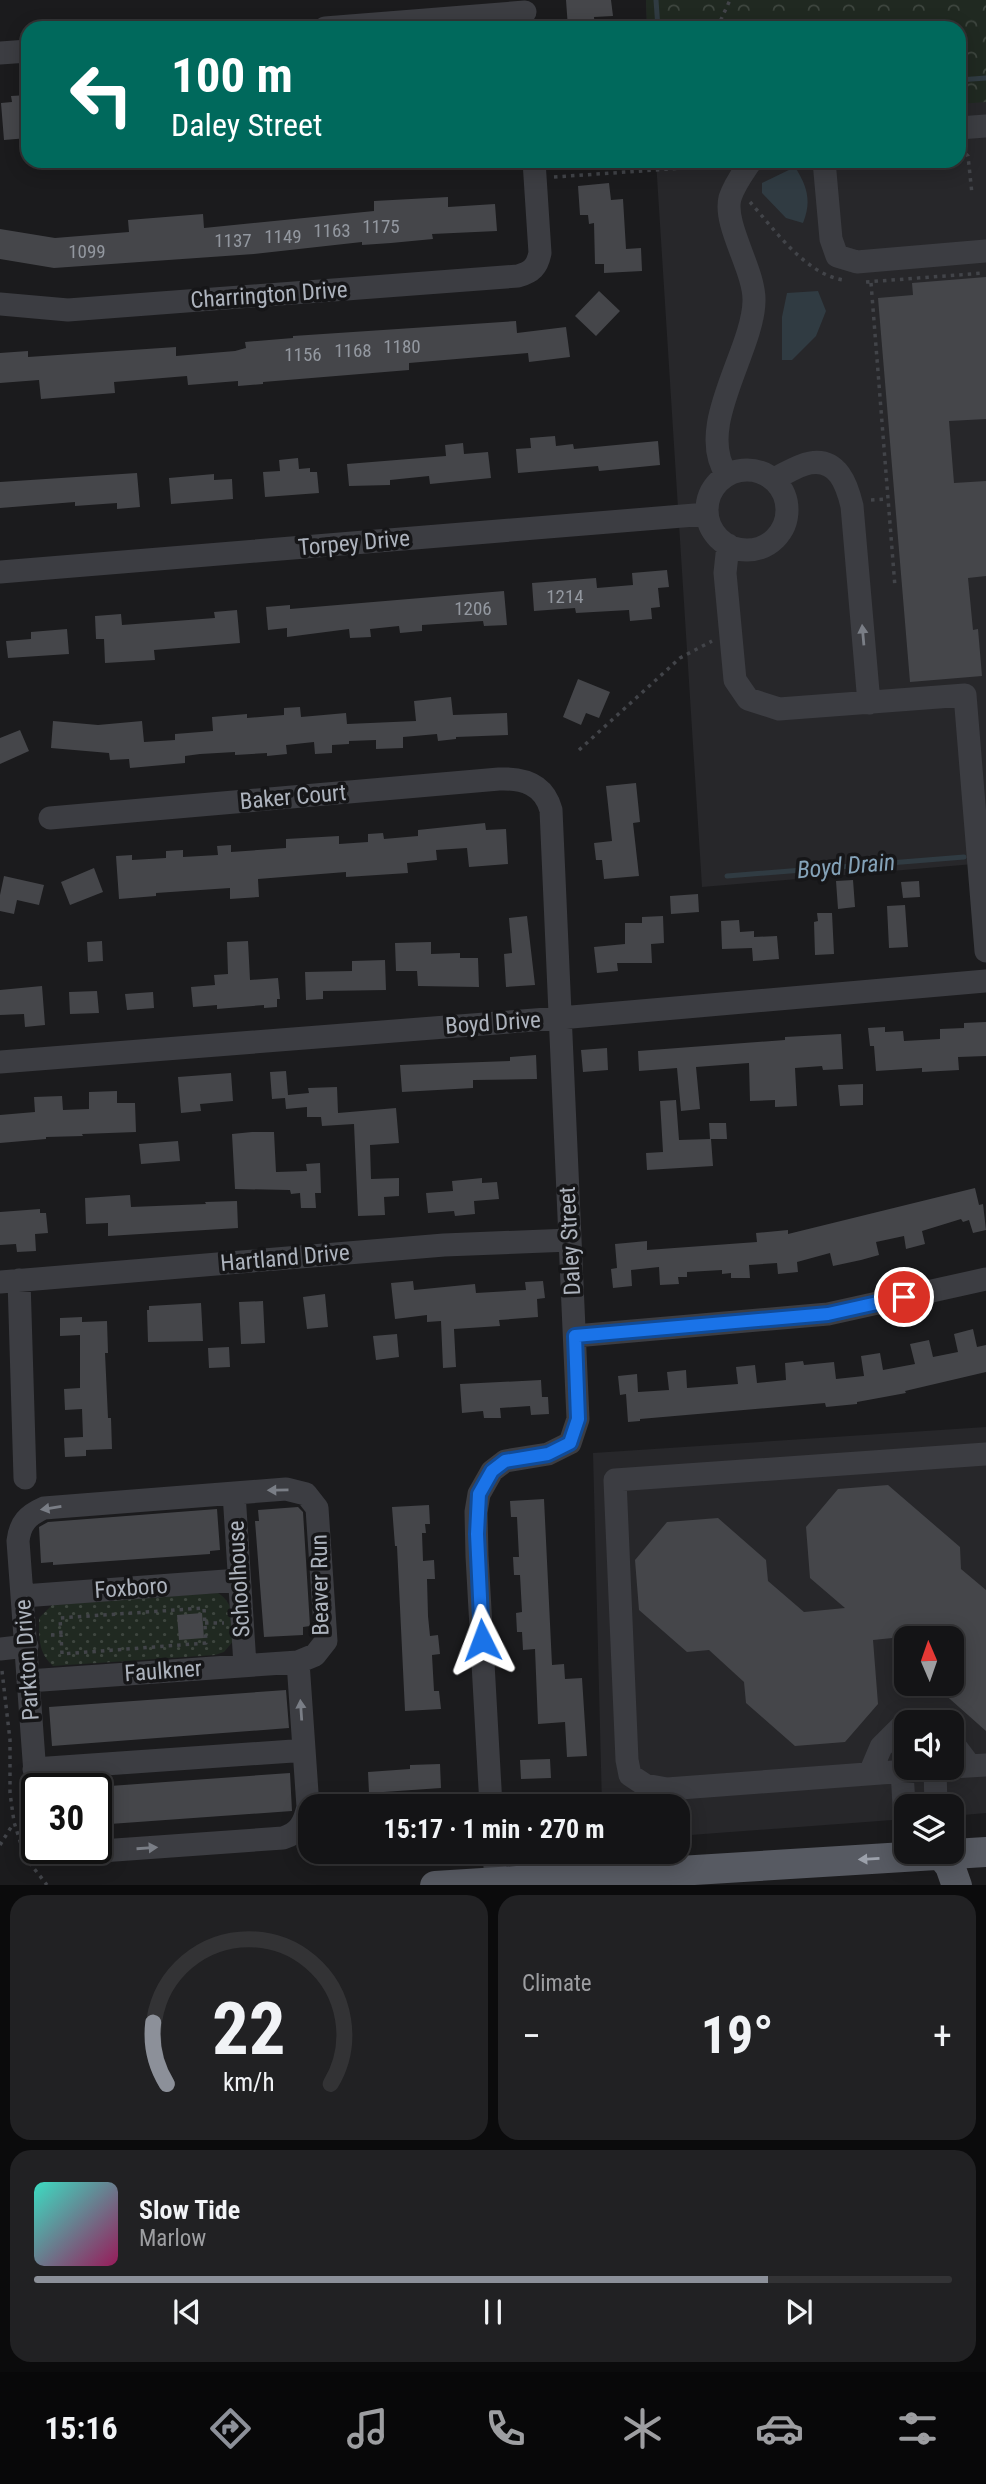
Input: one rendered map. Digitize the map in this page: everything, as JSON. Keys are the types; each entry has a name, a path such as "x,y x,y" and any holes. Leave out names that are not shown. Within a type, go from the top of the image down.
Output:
{"main road":[{"path":"964,1852 986,1852"},
{"path":"435,1885 894,1858"},
{"path":"949,1864 957,1885"}],"street":[{"path":"419,21 526,13"},
{"path":"0,54 21,52"},
{"path":"966,132 986,126"},
{"path":"727,475 720,466 720,411 750,330 754,301 749,272 731,220 729,202 747,168"},
{"path":"825,168 831,239 838,256 857,262 986,251"},
{"name":"Charrington Drive","path":"0,304 68,310 505,277 528,273 536,267 540,253 540,169"},
{"path":"774,479 810,463 823,463 837,470 846,482 852,506 869,703"},
{"path":"735,471 762,472 774,479 787,503 783,528 775,539 753,550 728,545 718,537 710,527 707,514 713,488 735,471"},
{"name":"Torpey Drive","path":"0,572 707,514"},
{"path":"728,545 725,573 735,680 748,699 779,709 976,695 986,951"},
{"name":"Baker Court","path":"50,818 499,779 516,779 536,786"},
{"name":"Daley Street","path":"490,1794 477,1556 476,1512 479,1494 492,1471 505,1461 548,1454 570,1443 578,1419 551,810 548,800 536,786"},
{"name":"Boyd Drive","path":"0,1062 986,982"},
{"name":"Hartland Drive","path":"10,1281 444,1245 570,1240"},
{"path":"575,1336 828,1314 986,1279"},
{"path":"10,1281 25,1478"},
{"path":"894,1771 667,1789 645,1784 630,1775 627,1760 615,1480 986,1454"},
{"name":"Beaver Run","path":"24,1521 32,1513 44,1508 286,1489 306,1494 317,1508 326,1641 315,1655 298,1662 308,1807 302,1826 294,1835 283,1838 112,1850"},
{"name":"Schoolhouse","path":"234,1493 244,1665"},
{"name":"Parkton Drive","path":"24,1521 18,1541 34,1773"},
{"name":"Foxboro","path":"23,1596 239,1580"},
{"path":"0,1649 27,1646"},
{"name":"Faulkner","path":"28,1681 298,1662"},
{"path":"870,1773 881,1747 894,1734"},
{"path":"34,1769 293,1751 304,1753"},
{"path":"495,1864 496,1882"}],"path":[{"path":"721,21 730,0"},
{"path":"966,154 972,194"},
{"path":"540,169 598,168"},
{"path":"871,283 895,587"},
{"path":"579,750 680,659 710,641 731,638"},
{"path":"204,1608 206,1643 62,1654 61,1635 60,1618 204,1608"},
{"path":"205,1623 225,1623"},
{"path":"51,1635 61,1635"},
{"path":"0,1845 14,1822"}],"shaded area":[{"path":"646,0 986,0 986,863 702,887 656,168 966,168 966,21 647,21"},
{"path":"796,168 803,181 808,201 803,223 786,218 762,193 762,183"},
{"path":"818,291 826,311 816,336 792,360 782,360 782,317 787,293"},
{"path":"986,1427 986,1813 964,1815 964,1794 894,1794 894,1820 690,1835 690,1794 602,1794 593,1453"}],"green space":[{"path":"646,0 986,0 986,102 966,103 966,21 647,21"},
{"path":"218,1593 230,1607 235,1639 224,1652 215,1655 53,1666 42,1650 39,1618 54,1603"}],"building":[{"path":"566,0 611,0 613,16 594,17 594,21 568,21"},
{"path":"21,95 21,139 4,140 1,103 12,102 11,96"},
{"path":"609,183 611,200 623,199 626,249 641,248 642,271 604,273 604,264 595,264 594,223 589,224 588,215 580,215 578,186"},
{"path":"448,197 448,207 495,204 497,231 432,234 433,239 391,243 362,245 362,242 254,254 54,268 0,259 0,229 55,238 129,232 128,220 203,214 204,228 374,211 374,201"},
{"path":"986,277 986,419 949,421 954,483 986,481 986,576 968,578 973,630 978,629 982,676 910,682 878,298 913,295 912,283"},
{"path":"599,291 620,311 596,336 575,316"},
{"path":"516,321 517,333 566,327 570,357 529,362 528,353 409,363 409,370 238,386 238,381 188,385 187,376 114,382 115,393 41,399 39,380 0,383 0,353 28,351 28,357 176,347 176,356 235,351 246,348 245,342 293,336"},
{"path":"555,436 556,446 573,444 574,449 658,441 660,465 599,471 598,466 518,473 516,449 531,448 530,438"},
{"path":"463,443 464,454 488,452 491,478 430,484 429,476 390,480 390,485 349,486 347,464 446,456 445,445"},
{"path":"298,458 299,469 310,468 310,472 317,472 319,493 265,497 263,472 280,471 279,460"},
{"path":"137,473 140,507 117,509 117,503 75,506 75,502 0,508 0,482"},
{"path":"214,474 214,480 232,479 233,499 171,504 169,478"},
{"path":"667,570 669,587 658,588 660,607 651,608 652,619 630,621 629,610 576,613 575,608 534,611 532,583 596,578 597,588 633,585 632,573"},
{"path":"504,591 507,625 484,626 483,621 422,625 422,631 400,633 399,626 370,629 371,637 350,638 349,629 287,637 287,628 268,630 266,607 290,605 290,609"},
{"path":"237,610 240,643 154,650 155,660 105,663 104,639 96,639 95,616 121,614 122,625 215,618 214,612"},
{"path":"67,629 69,654 8,658 6,641 31,639 31,632"},
{"path":"578,679 610,692 599,718 586,713 581,725 563,717"},
{"path":"451,697 453,715 507,713 508,735 456,737 438,741 437,734 403,737 403,748 376,749 376,740 349,741 349,744 332,745 332,753 315,754 314,742 286,745 287,754 200,754 185,756 185,763 130,768 129,759 110,760 109,753 51,748 53,721 98,725 142,721 144,742 175,740 175,734 213,731 212,717 284,715 284,708 300,707 301,717 346,713 347,724 416,721 414,701"},
{"path":"20,730 29,751 0,764 0,738"},
{"path":"636,783 640,822 633,823 639,876 604,879 602,860 596,860 594,843 612,841 606,786"},
{"path":"485,823 486,830 506,829 508,864 469,867 467,848 436,850 437,860 407,863 408,873 346,877 346,872 258,879 259,897 230,899 230,888 156,893 156,896 119,899 116,856 132,855 132,860 166,858 166,851 183,850 183,857 218,855 217,846 231,845 231,852 286,848 286,839 339,836 339,844 368,842 368,834 383,833 384,839 418,836 418,830"},
{"path":"94,868 103,892 70,905 61,882"},
{"path":"4,876 44,885 39,905 17,900 14,914 0,911"},
{"path":"853,880 855,907 838,909 836,881"},
{"path":"919,881 920,897 903,898 901,882"},
{"path":"698,894 699,912 671,914 670,896"},
{"path":"905,905 908,947 889,948 887,906"},
{"path":"817,913 832,913 834,954 815,955 814,922 818,921"},
{"path":"527,916 535,985 506,987 504,954 512,953 509,918"},
{"path":"663,916 664,943 651,944 652,963 617,963 618,971 597,973 594,947 625,944 625,923 642,923 642,917"},
{"path":"739,920 740,932 754,931 754,937 777,936 779,959 753,961 752,948 722,949 721,921"},
{"path":"102,941 103,961 88,962 87,942"},
{"path":"248,941 250,980 278,978 280,999 277,999 277,1007 193,1007 191,987 215,985 214,975 228,974 227,942"},
{"path":"431,942 431,954 460,953 460,958 478,958 479,987 418,986 417,971 396,971 395,943"},
{"path":"385,960 386,990 323,991 323,999 306,1000 305,972 352,971 352,961"},
{"path":"42,986 45,1025 25,1027 24,1014 0,1015 0,990"},
{"path":"97,991 99,1013 70,1014 69,992"},
{"path":"153,992 154,1008 127,1010 125,994"},
{"path":"986,1022 986,1056 958,1057 959,1070 922,1072 922,1068 876,1071 874,1046 870,1046 868,1028 885,1027 885,1032 903,1031 904,1041 940,1039 940,1029 964,1028 964,1023"},
{"path":"841,1034 843,1069 823,1070 822,1066 795,1068 797,1106 775,1107 775,1100 750,1101 749,1063 696,1067 700,1109 681,1111 677,1068 639,1071 638,1051"},
{"path":"607,1048 608,1070 583,1072 581,1050"},
{"path":"536,1055 537,1079 473,1080 473,1088 402,1092 400,1065 510,1061 510,1057"},
{"path":"286,1071 288,1095 309,1093 308,1088 337,1087 338,1113 396,1108 399,1143 370,1145 371,1179 399,1178 399,1196 384,1197 385,1215 358,1216 354,1124 322,1126 321,1117 307,1117 307,1107 286,1109 285,1098 272,1099 270,1072"},
{"path":"231,1073 233,1101 200,1104 201,1111 181,1113 178,1077"},
{"path":"863,1084 863,1105 840,1106 838,1085"},
{"path":"117,1091 117,1103 135,1103 136,1132 82,1134 83,1136 46,1137 0,1143 0,1115 35,1112 34,1097 62,1096 63,1110 89,1109 89,1092"},
{"path":"676,1100 679,1140 710,1139 709,1123 726,1123 727,1139 711,1139 713,1166 647,1170 646,1153 663,1152 660,1101"},
{"path":"274,1132 276,1172 307,1171 306,1164 320,1163 321,1193 315,1193 316,1208 301,1208 300,1193 291,1194 290,1190 235,1189 232,1134"},
{"path":"178,1141 180,1161 141,1164 139,1144"},
{"path":"482,1178 482,1183 497,1182 499,1199 474,1201 475,1214 455,1216 454,1211 428,1213 426,1193 453,1191 452,1181"},
{"path":"975,1188 979,1205 983,1204 986,1230 973,1233 969,1220 963,1222 961,1219 922,1231 925,1244 906,1249 904,1236 876,1242 879,1255 833,1266 830,1253 797,1262 798,1272 778,1274 777,1263 749,1265 750,1278 731,1278 731,1273 722,1274 722,1270 687,1272 687,1277 678,1277 679,1284 660,1285 659,1267 631,1270 632,1286 613,1288 611,1269 617,1268 615,1244 647,1241 647,1250 757,1242 756,1233 788,1230 788,1234"},
{"path":"130,1195 131,1207 237,1201 238,1228 108,1236 108,1223 86,1224 85,1198"},
{"path":"40,1209 40,1213 46,1213 48,1233 35,1234 36,1251 17,1252 16,1244 0,1245 0,1212"},
{"path":"413,1281 414,1290 475,1284 476,1293 526,1290 525,1282 543,1281 545,1298 537,1299 538,1317 499,1320 500,1326 454,1329 456,1367 443,1368 441,1321 427,1322 427,1315 395,1319 391,1283"},
{"path":"325,1294 328,1327 307,1329 303,1297"},
{"path":"263,1301 265,1343 241,1344 239,1302"},
{"path":"201,1303 203,1341 148,1342 149,1306"},
{"path":"82,1317 82,1322 107,1321 108,1353 105,1353 112,1449 86,1450 86,1456 65,1457 64,1438 83,1437 82,1409 65,1410 64,1389 80,1388 80,1335 60,1336 60,1318"},
{"path":"973,1329 977,1347 986,1345 986,1372 857,1404 826,1407 825,1403 628,1422 626,1394 620,1395 618,1376 637,1374 638,1392 669,1390 667,1372 686,1370 687,1388 738,1384 736,1367 755,1365 757,1383 786,1380 785,1363 803,1361 804,1365 834,1362 836,1379 864,1376 861,1356 880,1353 883,1370 915,1364 910,1344 929,1340 933,1357 958,1352 954,1334"},
{"path":"397,1334 399,1357 376,1360 373,1336"},
{"path":"229,1347 230,1367 209,1368 208,1348"},
{"path":"541,1380 542,1397 548,1397 549,1414 531,1415 530,1406 500,1408 501,1418 484,1418 483,1411 462,1413 460,1384"},
{"path":"888,1485 960,1547 961,1569 986,1590 986,1731 947,1696 964,1696 964,1626 894,1626 894,1638 873,1640 878,1704 845,1742 795,1746 746,1703 744,1682 709,1650 687,1652 639,1610 635,1560 667,1522 718,1518 766,1560 768,1581 804,1612 845,1608 810,1578 806,1527 838,1489"},
{"path":"544,1499 552,1665 564,1664 565,1679 582,1678 587,1756 567,1757 565,1722 538,1724 535,1649 523,1650 522,1632 517,1632 516,1613 522,1612 520,1575 514,1575 513,1557 519,1557 517,1517 511,1517 510,1501"},
{"path":"429,1505 430,1524 425,1524 426,1533 422,1533 423,1561 434,1560 435,1579 427,1579 428,1616 430,1636 438,1635 440,1654 432,1655 434,1691 439,1691 441,1709 405,1711 397,1546 392,1507"},
{"path":"298,1507 303,1512 310,1626 303,1627 303,1635 264,1637 255,1521 259,1521 258,1510"},
{"path":"217,1509 220,1550 210,1551 210,1554 53,1565 53,1562 41,1563 39,1527 48,1522"},
{"path":"202,1613 204,1638 179,1640 177,1615"},
{"path":"286,1690 289,1728 52,1746 49,1707"},
{"path":"550,1759 551,1778 521,1779 520,1760"},
{"path":"440,1764 441,1788 369,1793 368,1772 410,1769 410,1765"},
{"path":"290,1773 292,1811 112,1824 112,1786"}],"waterway":[{"path":"656,0 658,21"},
{"path":"966,79 986,78"},
{"name":"Boyd Drain","path":"727,876 964,857"}],"route":[{"path":"482,1640 476,1512 479,1494 492,1471 505,1461 548,1454 570,1443 578,1419 575,1336 805,1317 904,1297"}]}
